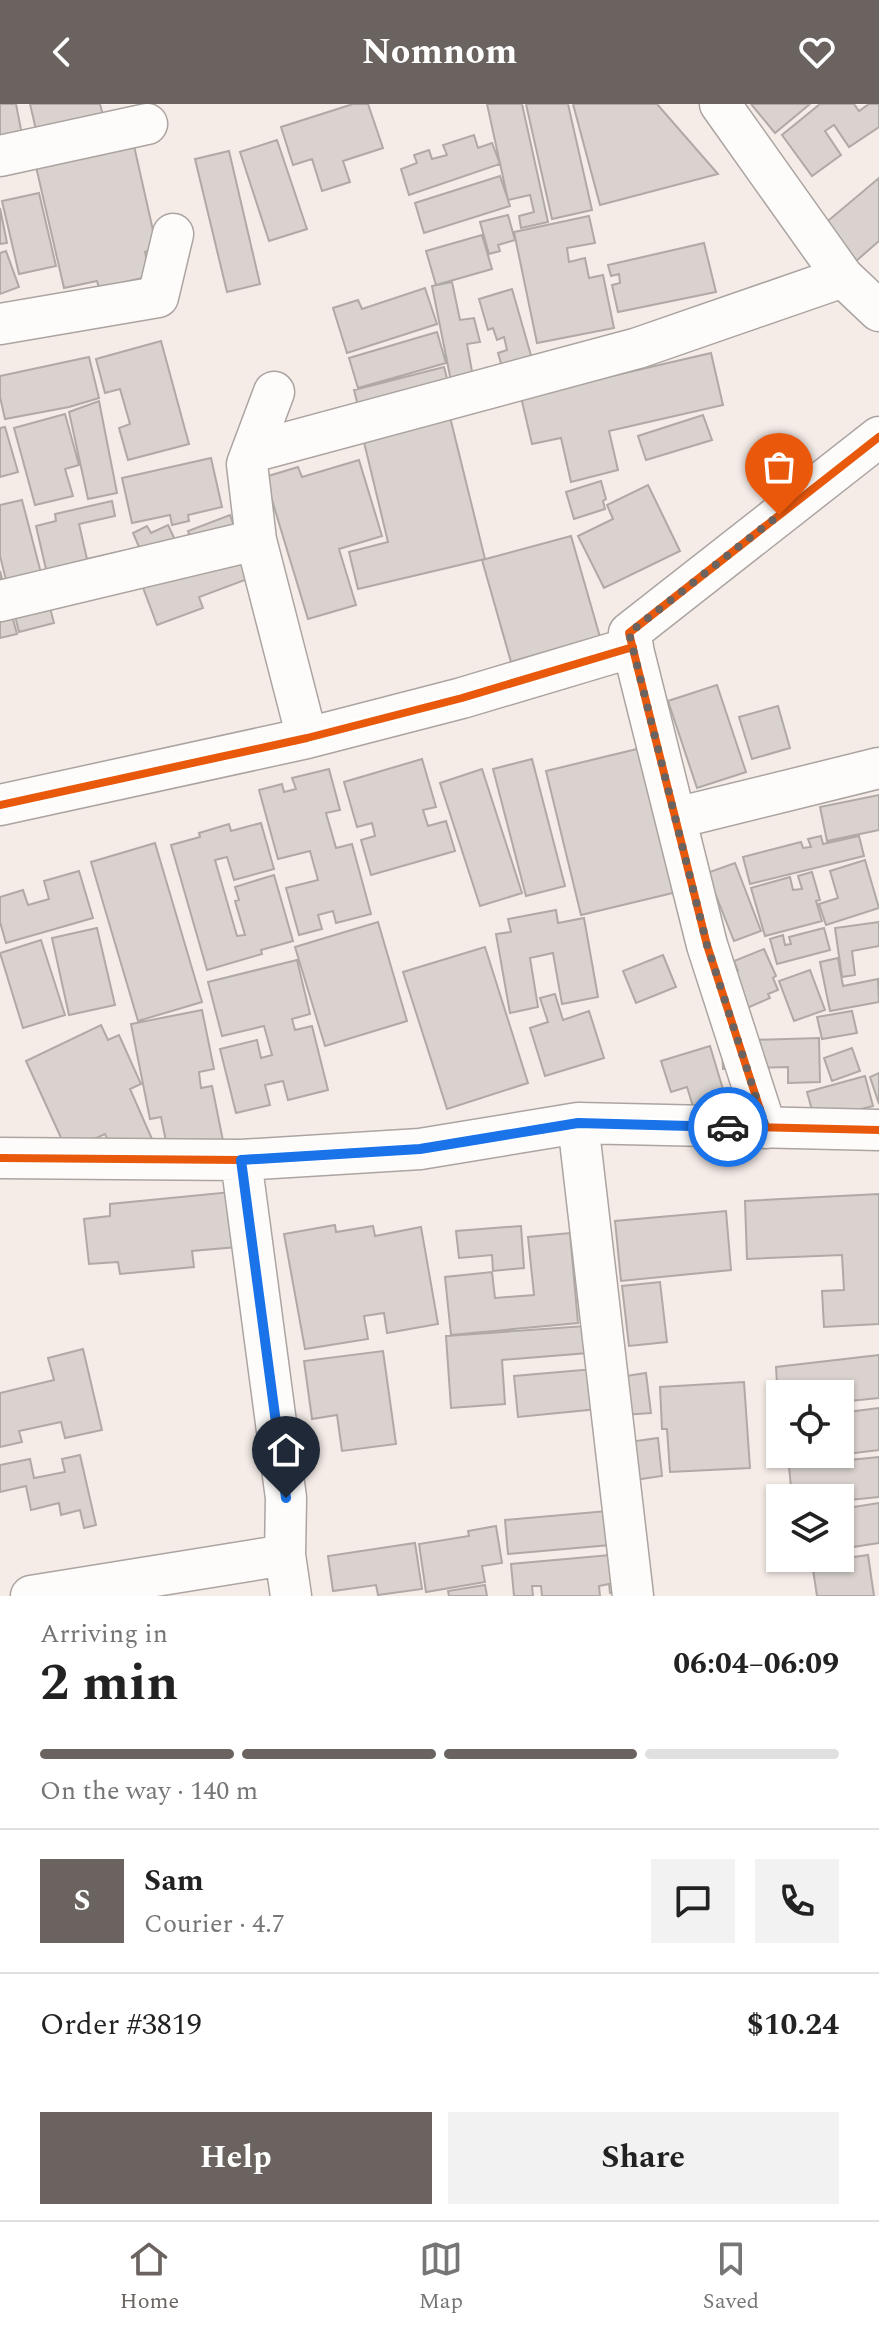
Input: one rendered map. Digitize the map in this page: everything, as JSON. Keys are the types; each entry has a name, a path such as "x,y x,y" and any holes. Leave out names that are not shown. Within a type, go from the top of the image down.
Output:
{"street":[{"path":"720,104 843,277 879,311"},
{"path":"0,156 147,124"},
{"path":"0,324 158,297 173,234"},
{"path":"252,452 638,348 843,277"},
{"path":"274,392 247,464 256,540 307,738"},
{"path":"766,1128 711,957 629,633 879,437"},
{"path":"0,601 256,540"},
{"path":"0,805 307,738 462,698 633,647"},
{"path":"676,818 879,768"},
{"path":"578,1123 633,1596"},
{"path":"0,1158 241,1160 420,1149 578,1123 879,1130"},
{"path":"241,1160 286,1498 285,1555 291,1596"},
{"path":"31,1596 285,1555"}],"building":[{"path":"0,104 16,104 24,145 0,150"},
{"path":"30,104 100,104 105,123 38,138"},
{"path":"353,104 368,104 383,148 343,161 350,182 322,191 312,159 293,165 281,127"},
{"path":"487,104 522,104 548,222 521,228 519,216 534,212 530,195 508,200"},
{"path":"526,104 568,104 592,210 552,219"},
{"path":"573,104 657,104 718,174 600,205"},
{"path":"751,104 810,104 775,133"},
{"path":"820,104 854,104 859,111 869,104 879,104 879,127 849,147 834,125 825,131 841,155 812,176 782,135"},
{"path":"474,135 478,148 492,143 500,164 409,195 401,169 417,163 414,155 429,150 432,159 447,155 443,145"},
{"path":"132,137 157,248 145,252 151,276 99,288 97,281 64,288 34,158"},
{"path":"277,140 307,229 269,241 240,152"},
{"path":"229,151 260,284 227,292 195,159"},
{"path":"500,176 510,206 424,233 415,203"},
{"path":"879,178 879,241 855,262 823,225"},
{"path":"39,193 56,266 19,274 2,201"},
{"path":"0,208 7,243 0,244"},
{"path":"508,215 515,240 498,245 500,251 489,254 480,222"},
{"path":"589,216 595,243 567,248 569,262 585,258 589,278 603,275 614,328 537,343 514,232"},
{"path":"482,235 492,269 436,285 426,251"},
{"path":"704,243 716,292 618,312 612,285 620,283 619,274 611,276 608,265"},
{"path":"6,251 19,287 0,294 0,253"},
{"path":"452,282 460,320 474,318 480,342 467,344 473,377 451,381 432,286"},
{"path":"425,288 437,324 347,353 333,308 358,300 362,309"},
{"path":"512,289 534,366 504,374 498,353 507,350 504,337 497,340 493,328 488,330 479,299"},
{"path":"437,332 446,363 358,388 349,358"},
{"path":"161,341 189,444 128,460 119,428 130,424 120,389 105,393 96,359"},
{"path":"711,353 723,405 609,431 618,470 571,482 561,438 532,444 521,397"},
{"path":"89,357 99,398 5,419 0,397 0,376"},
{"path":"444,367 454,405 364,430 354,390"},
{"path":"99,401 117,493 88,499 69,412"},
{"path":"65,414 79,465 65,469 73,496 35,505 14,428"},
{"path":"703,415 712,440 646,460 638,436"},
{"path":"450,417 485,559 358,589 349,552 388,542 363,438"},
{"path":"5,427 18,472 0,477 0,428"},
{"path":"211,458 222,507 188,515 189,521 172,525 170,515 132,523 122,478"},
{"path":"359,460 382,536 339,549 356,605 308,619 265,477 298,467 302,477"},
{"path":"601,481 606,499 603,501 605,509 574,519 566,492"},
{"path":"648,485 680,551 604,588 578,536 613,519 607,505"},
{"path":"22,500 54,623 19,632 0,556 0,505"},
{"path":"112,501 115,516 79,524 87,559 123,551 130,575 55,608 36,526 56,521 55,514"},
{"path":"230,515 253,577 199,597 203,608 157,625 136,569 201,567 188,531"},
{"path":"168,525 176,542 142,554 133,533 147,526 151,533"},
{"path":"571,536 600,637 511,662 482,560"},
{"path":"0,571 17,634 0,638"},
{"path":"717,685 746,772 697,788 668,701"},
{"path":"778,706 790,748 752,759 739,717"},
{"path":"641,748 677,892 581,915 546,771"},
{"path":"422,759 436,807 423,810 428,826 446,821 455,851 371,875 361,840 375,836 372,823 357,827 344,782"},
{"path":"532,759 565,886 526,896 493,769"},
{"path":"329,769 340,810 326,813 336,848 352,844 371,914 336,923 333,911 318,915 322,929 299,935 286,888 318,880 310,851 278,859 259,790 282,784 284,792 296,789 292,778"},
{"path":"482,769 522,893 480,906 440,783"},
{"path":"879,795 879,830 827,841 820,807"},
{"path":"261,823 274,869 234,880 227,857 215,860 237,936 245,935 235,901 239,900 235,887 274,875 293,941 261,950 262,954 207,970 171,845 229,824 231,831"},
{"path":"821,836 823,844 859,836 864,856 750,884 743,857 801,842 803,848 811,847 808,839"},
{"path":"155,843 202,1002 138,1021 91,862"},
{"path":"865,860 879,908 826,925 819,904 838,898 830,871"},
{"path":"735,863 761,931 734,941 707,873"},
{"path":"79,871 93,918 6,943 0,922 0,897 23,890 28,905 49,899 44,881"},
{"path":"812,872 822,921 765,936 751,888 790,877 793,890 802,889 798,876"},
{"path":"556,910 558,923 584,918 598,997 562,1004 553,953 530,958 538,1007 510,1013 496,934 511,932 508,919"},
{"path":"378,922 407,1021 325,1046 295,947"},
{"path":"879,922 879,946 852,951 855,975 842,977 835,928"},
{"path":"97,928 115,1005 69,1015 52,938"},
{"path":"824,928 830,950 777,964 770,939 783,935 785,945 791,944 789,937"},
{"path":"41,940 65,1015 23,1028 0,953"},
{"path":"485,947 528,1083 447,1109 403,972"},
{"path":"764,949 776,976 773,978 778,990 768,994 770,998 738,1012 724,977 738,971 734,961"},
{"path":"663,955 676,987 636,1003 623,971"},
{"path":"838,958 843,986 878,979 879,1002 830,1011 820,962"},
{"path":"297,960 310,1014 292,1019 295,1030 312,1026 328,1090 288,1100 283,1081 265,1085 270,1105 236,1113 220,1049 257,1040 261,1058 272,1055 264,1026 222,1036 208,982"},
{"path":"810,970 825,1010 794,1021 779,981"},
{"path":"555,994 563,1020 589,1011 604,1058 545,1076 530,1028 548,1022 540,998"},
{"path":"202,1010 214,1069 199,1072 201,1088 212,1086 223,1141 168,1151 161,1117 150,1119 131,1024"},
{"path":"852,1011 857,1033 822,1039 817,1017"},
{"path":"721,1018 751,1040 819,1038 820,1082 788,1083 788,1067 723,1069"},
{"path":"101,1025 108,1040 119,1035 141,1084 130,1089 152,1139 115,1156 105,1134 67,1151 26,1061"},
{"path":"710,1046 728,1106 696,1116 687,1087 671,1092 661,1061"},
{"path":"852,1048 860,1071 832,1081 824,1058"},
{"path":"879,1073 879,1104 870,1077"},
{"path":"865,1076 873,1106 815,1121 807,1092"},
{"path":"231,1192 237,1247 192,1251 194,1267 120,1274 118,1262 89,1264 84,1219 110,1216 110,1204"},
{"path":"879,1194 879,1324 824,1327 822,1291 844,1290 842,1255 747,1259 745,1201"},
{"path":"726,1211 731,1270 621,1281 615,1221"},
{"path":"335,1225 336,1232 373,1226 375,1236 421,1227 438,1324 387,1333 384,1313 364,1316 368,1339 305,1349 284,1234"},
{"path":"521,1226 524,1268 493,1271 492,1255 459,1258 456,1231"},
{"path":"570,1233 578,1323 451,1335 445,1277 492,1272 495,1298 534,1295 528,1237"},
{"path":"660,1282 667,1342 629,1346 622,1286"},
{"path":"585,1326 588,1353 502,1360 505,1404 451,1408 446,1336"},
{"path":"83,1349 102,1430 65,1438 61,1422 19,1431 22,1442 0,1447 0,1393 54,1380 48,1358"},
{"path":"383,1351 396,1444 342,1451 337,1415 312,1419 304,1361"},
{"path":"879,1355 879,1398 854,1401 854,1380 777,1380 776,1367"},
{"path":"594,1369 598,1409 518,1417 514,1376"},
{"path":"646,1373 651,1413 623,1415 619,1377"},
{"path":"744,1382 750,1468 670,1472 667,1429 662,1429 660,1387"},
{"path":"879,1408 879,1450 854,1453 854,1411"},
{"path":"658,1438 662,1476 634,1480 629,1442"},
{"path":"80,1455 96,1525 84,1528 80,1510 61,1515 59,1503 31,1510 26,1486 0,1492 0,1465 30,1459 34,1478 65,1472 62,1459"},
{"path":"879,1457 879,1497 854,1500 854,1484 791,1484 789,1468 854,1468 854,1460"},
{"path":"879,1503 879,1543 854,1547 854,1507"},
{"path":"607,1511 610,1545 508,1554 505,1520"},
{"path":"496,1526 502,1563 482,1566 485,1582 426,1592 419,1544 469,1536 468,1531"},
{"path":"415,1543 422,1589 378,1595 376,1585 333,1591 328,1556"},
{"path":"621,1554 625,1592 610,1593 609,1584 599,1586 600,1596 542,1596 541,1586 532,1586 533,1596 514,1596 511,1564"},
{"path":"868,1555 874,1596 817,1596 813,1572 854,1572 854,1557"},
{"path":"485,1585 487,1596 449,1596 448,1591"}],"cycle path":[{"path":"766,1128 707,945 629,633 879,437"},
{"path":"0,805 307,738 462,698 633,647"},
{"path":"0,1158 241,1160 420,1149 578,1123 879,1130"}],"way so far":[{"path":"728,1127 766,1128 707,945 629,633 779,515"}],"route":[{"path":"286,1498 241,1160 420,1149 578,1123 728,1127"}]}
